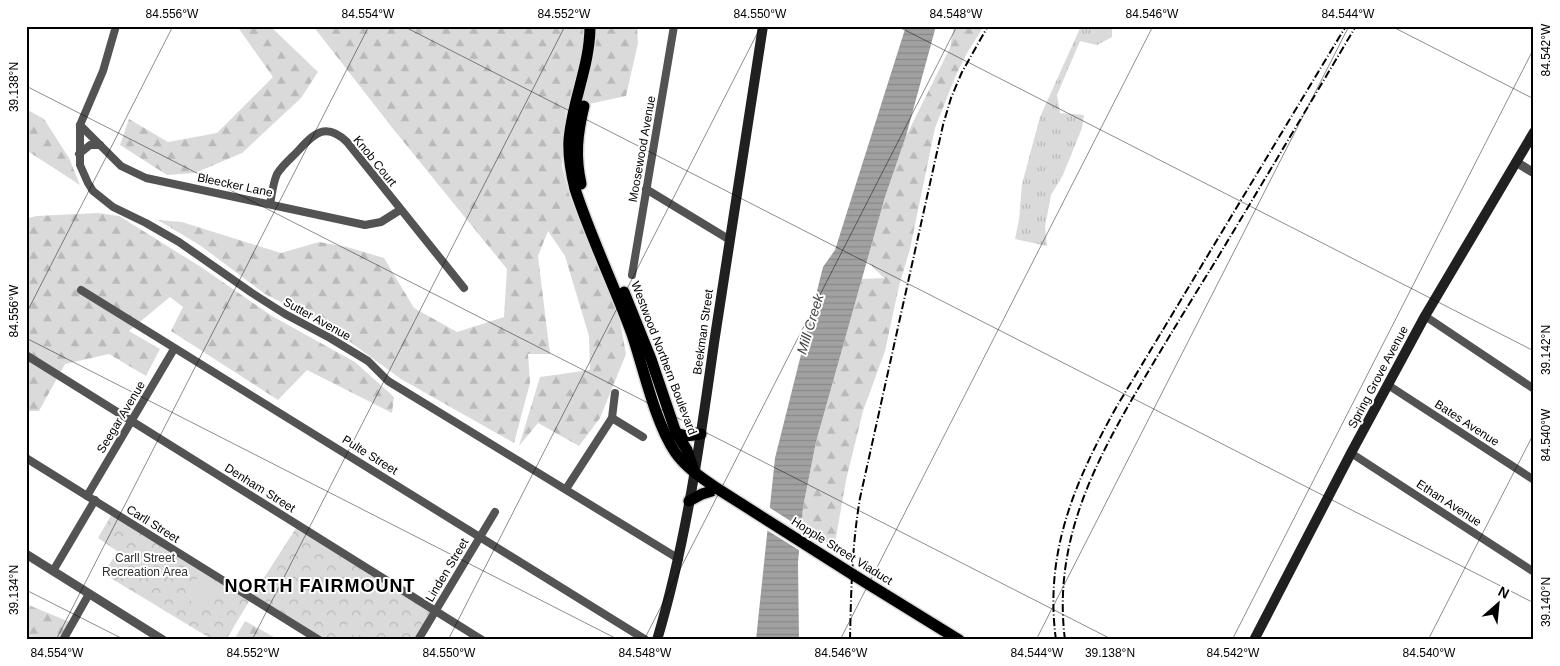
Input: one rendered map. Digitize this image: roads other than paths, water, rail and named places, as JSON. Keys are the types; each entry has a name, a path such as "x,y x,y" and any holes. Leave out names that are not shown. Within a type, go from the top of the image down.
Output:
{"main road":[{"name":"Westwood Northern Boulevard","path":"590,26 588,58 569,139 570,169 580,205 625,316 658,416 675,452 684,464 694,471"},
{"name":"Westwood Northern Boulevard","path":"597,26 596,44 577,141 578,172 582,189 645,344 676,433 687,450 694,471"},
{"name":"Beekman Street","path":"657,640 669,601 701,434 763,26"},
{"name":"Spring Grove Avenue","path":"1254,640 1424,316 1534,132"},
{"path":"676,433 686,436 701,434"},
{"name":"Hopple Street Viaduct","path":"694,471 713,489 959,640"},
{"path":"689,501 713,489"}],"street":[{"name":"Sutter Avenue","path":"116,26 103,71 80,125 80,165 88,183 100,198 113,207 179,242 252,294 368,361 388,381 678,558"},
{"name":"Moosewood Avenue","path":"632,275 674,26"},
{"name":"Bleecker Lane","path":"80,125 121,166 137,175 365,225 381,222 400,210"},
{"name":"Knob Court","path":"270,204 278,172 314,134 324,131 336,133 346,142 464,288"},
{"path":"79,154 90,145 100,145"},
{"path":"1516,162 1534,173"},
{"path":"646,189 730,240"},
{"name":"Pulte Street","path":"81,290 646,640"},
{"path":"1424,316 1534,388"},
{"name":"Seegar Avenue","path":"53,572 131,422 174,349"},
{"name":"Denham Street","path":"26,355 482,640"},
{"name":"Bates Avenue","path":"1388,385 1534,480"},
{"path":"566,489 612,418 615,393"},
{"path":"612,418 643,437"},
{"name":"Ethan Avenue","path":"1351,453 1534,572"},
{"name":"Carll Street","path":"26,458 319,640"},
{"name":"Linden Street","path":"418,640 495,512"},
{"path":"26,554 163,640"},
{"path":"62,640 89,594"}],"water":[{"name":"Mill Creek","path":"906,26 936,26 906,136 885,197 816,442 803,507 798,563 799,640 756,640 775,458 823,267 835,250"}],"railway":[{"path":"850,640 851,586 860,498 943,125 951,98 962,72 988,26"},
{"path":"1056,640 1053,608 1059,547 1066,518 1088,462 1117,406 1346,26"},
{"path":"1065,640 1063,603 1065,567 1072,533 1096,467 1148,372 1356,26"}],"district":[{"name":"NORTH FAIRMOUNT","path":"320,586"}],"park label":[{"name":"Carll Street Recreation Area","path":"145,565"}]}
